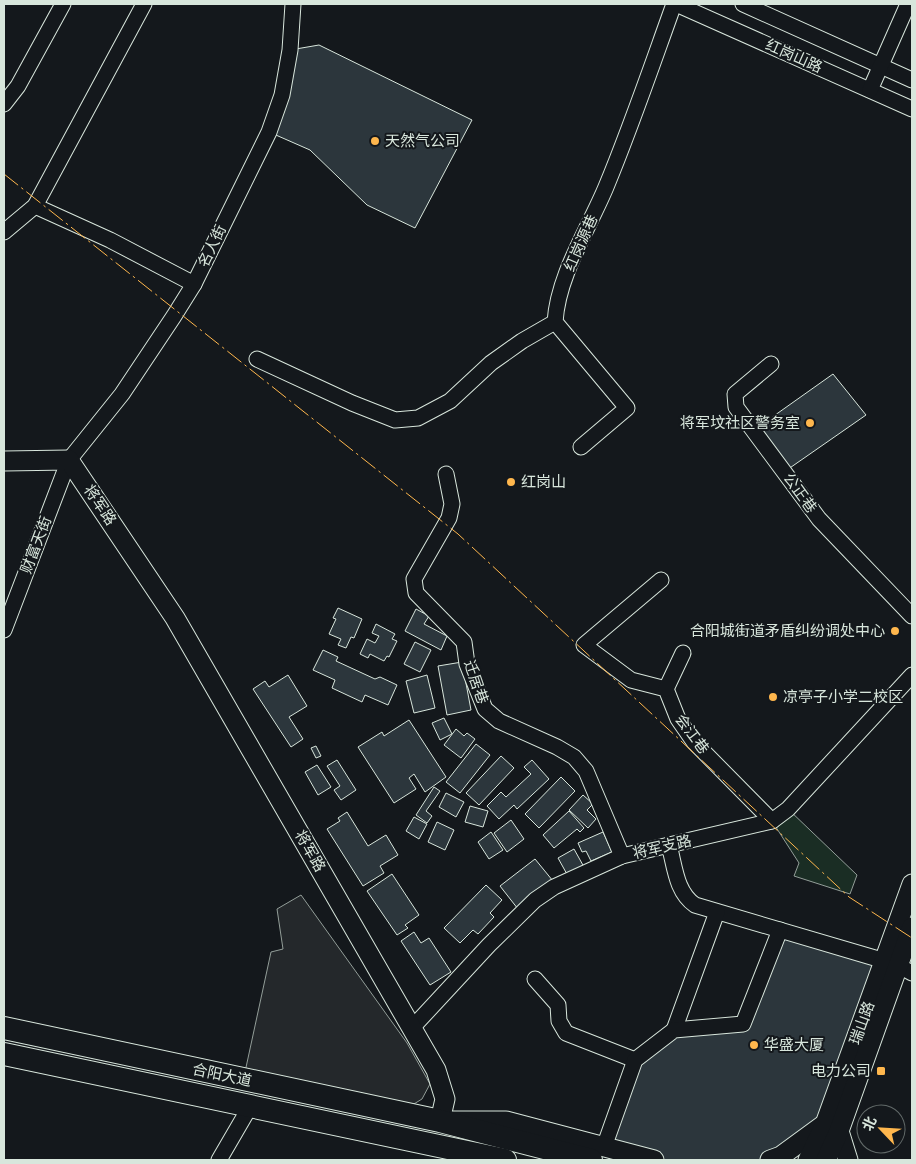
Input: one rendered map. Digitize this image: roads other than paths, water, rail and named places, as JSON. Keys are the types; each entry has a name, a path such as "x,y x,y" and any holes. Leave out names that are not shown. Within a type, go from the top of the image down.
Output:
{"highway":[{"name":"合阳大道","path":"4,1028 598,1154"},
{"name":"合阳大道","path":"4,1054 505,1160"}],"main road":[{"path":"4,461 69,460"},
{"name":"将军路","path":"69,460 175,618 436,1070 444,1099 440,1121"},
{"name":"瑞山路","path":"899,967 912,884"},
{"name":"瑞山路","path":"826,1160 832,1128 899,967 912,927"},
{"path":"770,1160 832,1128 848,1160"},
{"name":"瑞山路","path":"808,1160 832,1128"},
{"path":"433,1144 466,1160"},
{"path":"598,1154 654,1160"}],"street":[{"path":"4,104 18,86 63,4"},
{"path":"4,232 35,206 144,4"},
{"name":"名人街","path":"69,460 122,394 194,284 269,132 282,94 290,50 293,4"},
{"name":"红岗山路","path":"675,4 912,109"},
{"name":"红岗源巷","path":"555,322 556,305 566,276 624,142 675,4"},
{"name":"红岗山路","path":"743,4 912,80"},
{"path":"870,90 908,4"},
{"path":"35,206 110,240 194,284"},
{"path":"257,359 352,403 394,420 418,418 450,401 491,363 522,341 555,322 627,408 581,446"},
{"name":"公正巷","path":"771,364 735,394 736,407 819,519 912,616"},
{"name":"财富天街","path":"4,630 69,460"},
{"name":"迁居巷","path":"446,474 452,504 449,518 414,579 416,593 464,642 467,664 484,709 499,721 557,747 574,758 586,771 622,856"},
{"path":"661,580 584,645 631,680 666,689 683,653"},
{"name":"将军支路","path":"412,1028 489,945 535,900 554,887 622,856 772,821 788,809 912,675"},
{"name":"会江巷","path":"666,689 678,719 694,742 772,821"},
{"path":"669,845 680,891 686,899 695,905 899,967"},
{"path":"598,1154 635,1060 674,1030 717,912"},
{"path":"674,1030 744,1024 780,930"},
{"path":"535,979 558,1005 560,1021 566,1033 635,1060"},
{"path":"219,1160 251,1105"}],"place":[{"name":"天然气公司","path":"375,141"},
{"name":"将军坟社区警务室","path":"810,423"},
{"name":"红岗山","path":"511,482"},
{"name":"合阳城街道矛盾纠纷调处中心","path":"895,631"},
{"name":"凉亭子小学二校区","path":"773,697"},
{"name":"华盛大厦","path":"754,1045"},
{"name":"电力公司","path":"881,1071"}]}
